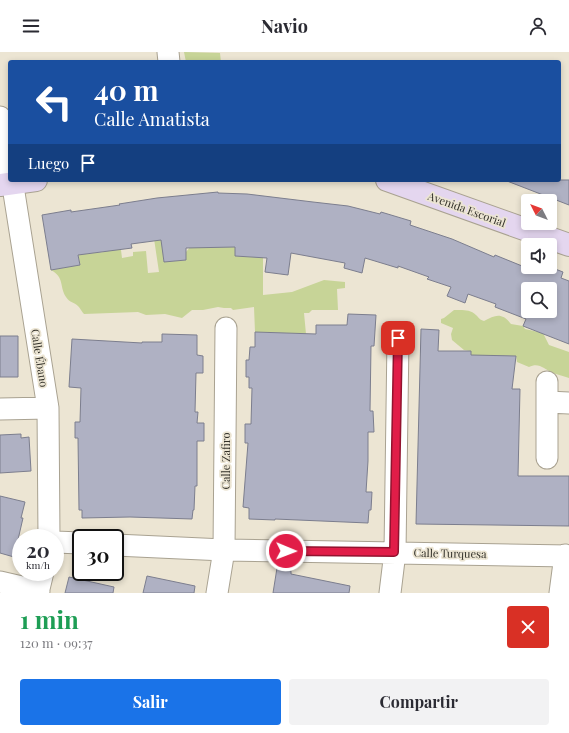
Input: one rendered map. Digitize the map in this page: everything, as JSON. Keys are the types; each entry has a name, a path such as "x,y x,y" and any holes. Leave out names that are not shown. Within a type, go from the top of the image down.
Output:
{"street":[{"name":"Calle Ébano","path":"0,116 8,180"},
{"name":"Calle Ébano","path":"8,182 48,408 49,529"},
{"name":"Avenida Escorial","path":"393,182 569,245"},
{"name":"Calle Zafiro","path":"217,593 224,550 226,328"},
{"path":"390,593 394,552 398,338"},
{"path":"547,458 547,392 569,403"},
{"path":"0,409 48,408"},
{"name":"Calle Turquesa","path":"124,545 224,550 567,555"},
{"path":"560,593 567,555"},
{"path":"0,582 40,585"}],"green space":[{"path":"184,52 220,53 221,60 186,60"},
{"path":"237,207 235,256 263,257 263,295 292,292 324,280 345,282 345,288 337,289 338,310 312,310 309,313 304,313 306,334 255,332 254,307 233,310 231,308 218,307 203,310 192,310 182,318 165,314 146,315 138,312 84,314 78,306 66,297 60,279 51,270 80,265 72,216 79,216 84,254 104,252 120,242 122,258 133,256 133,252 146,251 148,273 159,272 153,232 162,232 164,262 186,260 186,252 191,246"},
{"path":"454,310 466,310 484,321 495,316 501,316 508,320 511,324 523,326 525,329 543,333 549,345 569,352 569,378 553,373 536,365 529,367 517,362 516,356 471,356 470,351 464,350 452,340 451,334 453,328 441,323 441,319"}],"building":[{"path":"561,180 569,180 569,205 557,200 557,194 541,194 510,182 561,182"},
{"path":"218,192 348,206 380,214 381,212 411,221 410,225 452,239 494,257 495,255 521,266 521,274 557,274 557,270 563,272 561,278 569,281 569,344 523,326 526,319 523,318 557,318 557,282 521,282 521,317 495,307 496,304 468,294 465,303 447,296 451,287 427,279 429,277 398,266 398,268 365,258 362,273 344,268 345,263 291,253 288,275 265,272 267,258 235,256 235,247 186,248 186,260 164,262 161,240 131,244 132,248 78,255 80,265 51,270 42,215 71,210 71,212 120,205 119,204 157,198"},
{"path":"348,314 376,315 374,346 371,346 370,411 373,411 374,432 368,432 366,492 372,492 371,510 369,510 368,523 249,519 249,508 243,507 248,443 245,443 245,424 251,424 252,388 249,388 249,377 246,377 246,360 249,360 250,347 255,347 255,332 316,334 316,325 347,325"},
{"path":"421,329 439,330 438,351 471,351 471,355 516,356 512,389 520,389 518,476 569,476 569,526 416,524"},
{"path":"162,334 197,335 197,355 203,356 203,373 196,373 195,412 198,412 197,423 204,423 204,441 197,441 197,486 195,486 192,519 130,517 82,518 82,510 79,510 78,438 75,438 75,422 80,422 81,388 69,387 72,339 142,343 162,342"},
{"path":"0,336 18,336 18,377 0,377"},
{"path":"21,434 21,438 29,437 31,471 0,473 0,435"},
{"path":"0,496 25,502 21,518 23,518 20,529 12,529 12,556 0,553"},
{"path":"277,568 291,571 291,574 350,586 349,593 273,593"},
{"path":"147,576 195,586 194,593 143,593"},
{"path":"69,577 72,578 72,581 87,581 114,587 113,593 65,593"}],"route":[{"path":"286,551 394,552 398,338"}]}
